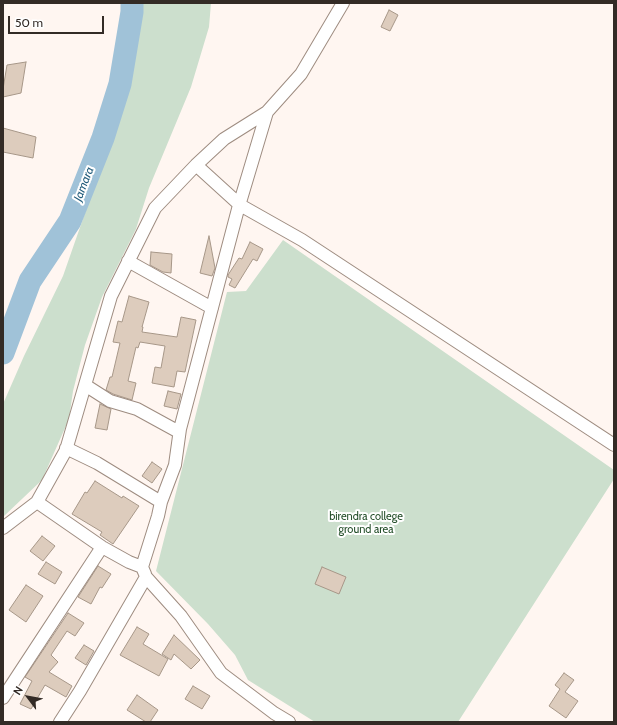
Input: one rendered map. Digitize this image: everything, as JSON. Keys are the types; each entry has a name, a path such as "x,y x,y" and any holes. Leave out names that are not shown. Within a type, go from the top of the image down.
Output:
{"street":[{"path":"3,528 38,502 66,448 111,296 155,208 196,165 224,139 267,112 300,74 343,3"},
{"path":"60,722 80,690 144,572 161,502 175,465 179,432 212,308 267,112"},
{"path":"196,165 240,205 309,245 614,445"},
{"path":"128,261 212,308"},
{"path":"85,385 110,401 136,408 179,432"},
{"path":"66,448 97,463 161,502"},
{"path":"38,502 102,547 144,572 181,616 221,673 274,713 289,722"},
{"path":"3,698 102,547"}],"green space":[{"path":"140,3 211,3 209,27 191,87 149,188 136,229 102,297 85,345 73,391 69,419 42,480 3,517 3,404 24,356 63,276 113,133 131,66"},
{"name":"birendra college ground area","path":"283,240 614,470 614,479 458,722 315,722 248,680 235,655 208,624 156,571 227,292 246,291"}],"building":[{"path":"389,10 398,15 390,31 381,27"},
{"path":"26,62 21,93 3,97 7,65"},
{"path":"3,128 36,137 33,158 3,152"},
{"path":"209,236 215,268 212,276 200,273"},
{"path":"250,242 263,249 257,261 253,259 235,288 229,285 232,279 228,277 228,275 239,258 242,259"},
{"path":"151,252 172,254 171,273 163,272 150,265"},
{"path":"129,296 149,302 142,332 177,337 181,317 196,320 185,372 177,371 174,387 152,383 155,367 161,368 165,346 140,342 138,348 136,347 128,381 136,383 132,400 113,394 106,390 110,377 112,377 120,343 113,342 118,321 122,322"},
{"path":"168,391 181,394 177,409 164,406"},
{"path":"100,404 111,409 107,430 95,428"},
{"path":"152,462 162,469 152,483 142,476"},
{"path":"95,481 122,498 123,496 139,506 113,544 100,535 102,532 72,514 85,492 87,493"},
{"path":"42,536 55,546 43,561 30,551"},
{"path":"46,562 62,572 55,584 38,574"},
{"path":"98,566 111,574 102,588 100,587 91,604 78,597"},
{"path":"322,567 346,577 339,594 315,584"},
{"path":"26,585 43,596 26,622 9,610"},
{"path":"68,613 84,623 75,636 67,631 51,655 58,662 49,672 72,686 66,697 45,685 31,709 20,704 32,681 25,677"},
{"path":"137,627 149,634 143,644 168,659 159,676 120,655"},
{"path":"174,635 200,660 191,669 174,654 171,660 162,654"},
{"path":"84,645 94,651 86,665 75,658"},
{"path":"564,673 574,680 565,692 578,701 566,718 549,706 560,689 555,685"},
{"path":"193,686 210,696 202,709 185,699"},
{"path":"137,695 158,710 150,722 146,722 127,710"}],"waterway":[{"name":"Jamara","path":"3,353 30,281 70,221 103,138 120,84 132,12 132,3"}]}
